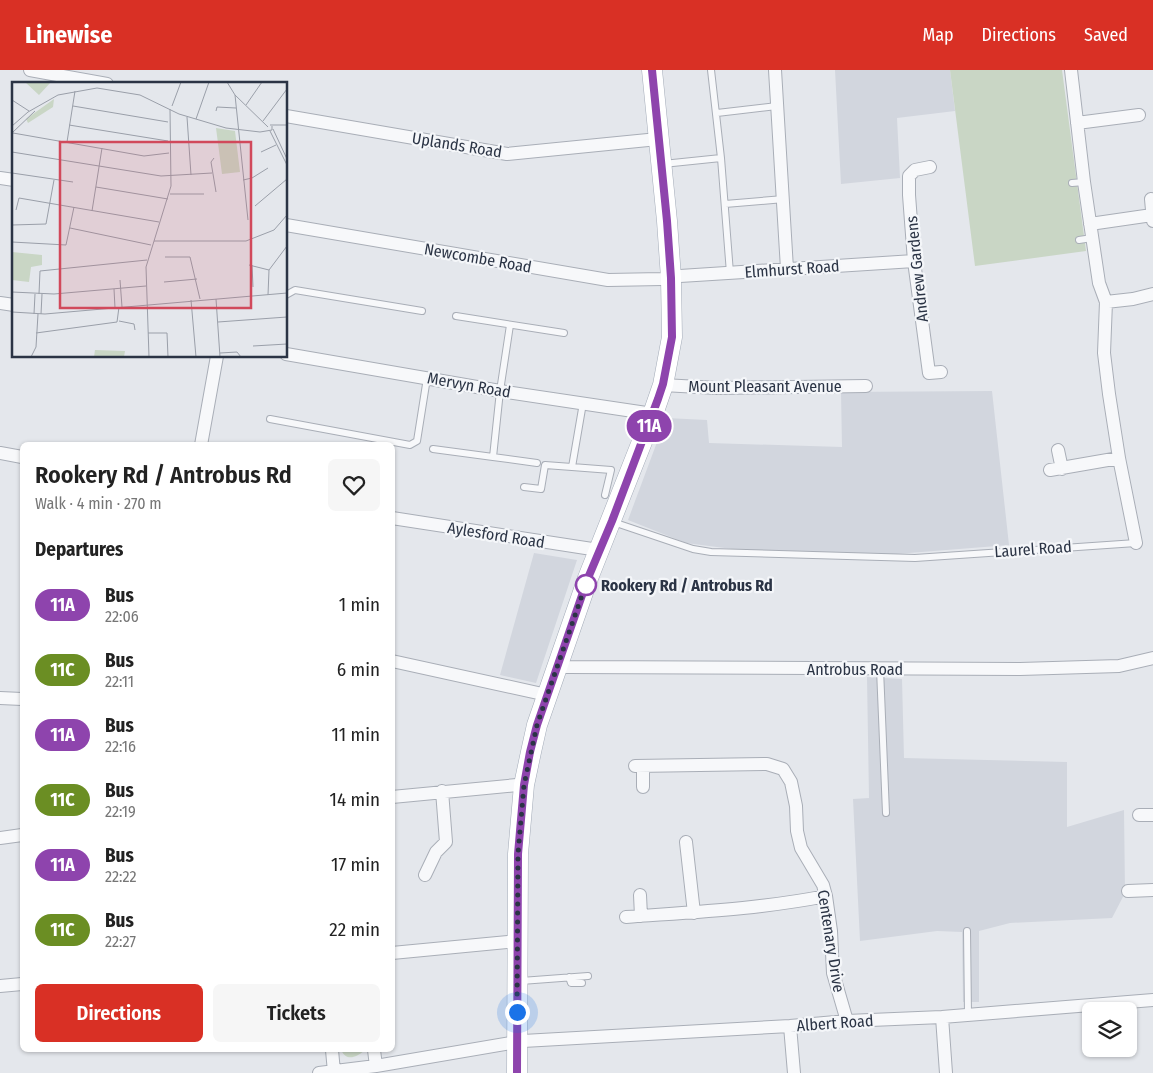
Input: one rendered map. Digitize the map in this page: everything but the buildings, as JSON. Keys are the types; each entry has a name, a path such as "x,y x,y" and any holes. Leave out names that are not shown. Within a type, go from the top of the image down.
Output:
{"main road":[{"path":"516,1073 518,854 524,785 537,725 557,664 653,414 663,384 672,337 671,278 652,70"}],"street":[{"path":"775,70 788,269"},
{"name":"Laurel Road","path":"1071,70 1077,123 1078,183 1090,224 1086,239 1106,302 1104,353 1119,458 1136,542"},
{"path":"37,71 96,82"},
{"path":"1077,123 1139,114"},
{"name":"Uplands Road","path":"288,116 507,154 658,139"},
{"name":"Andrew Gardens","path":"930,167 915,170 910,176 909,195 914,261 929,373 941,372"},
{"path":"1151,199 1153,223"},
{"path":"1090,224 1152,215"},
{"name":"Newcombe Road","path":"288,225 608,280 671,278"},
{"name":"Elmhurst Road","path":"671,278 914,261"},
{"path":"1106,302 1153,294"},
{"name":"Mervyn Road","path":"288,354 500,391 653,414"},
{"path":"202,442 217,358"},
{"name":"Mount Pleasant Avenue","path":"663,384 717,388 866,386"},
{"path":"1058,450 1056,469 1119,458"},
{"path":"0,454 20,457"},
{"name":"Aylesford Road","path":"395,518 599,552"},
{"name":"Antrobus Road","path":"557,664 566,667 1020,669 1119,666 1153,658"},
{"path":"395,662 547,695"},
{"path":"0,698 20,699"},
{"name":"Centenary Drive","path":"644,787 639,766 767,764 783,769 791,782 796,806 797,832 801,848 823,885 826,896 831,931 833,973 847,1021"},
{"path":"395,797 524,785"},
{"path":"426,875 436,852 446,842 442,792"},
{"path":"1139,814 1153,815"},
{"path":"0,838 20,835"},
{"path":"686,842 694,913"},
{"path":"1128,891 1153,890"},
{"path":"640,895 641,916"},
{"path":"626,917 787,904 826,896"},
{"path":"395,953 518,941"},
{"path":"0,986 20,984"},
{"name":"Albert Road","path":"319,1073 354,1071 516,1042 847,1021 942,1017 1153,1000"},
{"path":"942,1017 946,1073"},
{"path":"790,1026 794,1073"},
{"path":"332,1052 334,1072"},
{"path":"374,1052 376,1066"}],"lane":[{"path":"711,70 717,112 730,274"},
{"path":"717,112 777,106"},
{"path":"661,164 721,158"},
{"path":"725,204 784,199"},
{"path":"288,294 295,290 422,310"},
{"path":"456,316 564,333"},
{"path":"493,457 510,325"},
{"path":"395,442 410,445 417,441 427,378"},
{"path":"572,467 583,403"},
{"path":"270,418 394,442"},
{"path":"432,449 538,463"},
{"path":"524,487 541,489 545,465 611,470 605,495"},
{"name":"Laurel Road","path":"612,521 693,549 711,552 915,558 1136,542"},
{"path":"880,669 886,813"},
{"path":"967,931 968,1015"},
{"path":"517,981 588,976"},
{"path":"569,978 571,983 582,983"}],"shaded area":[{"path":"835,70 950,70 955,111 897,118 900,178 841,184"},
{"path":"992,391 1009,545 884,555 740,550 686,543 628,520 666,418 707,420 709,443 842,447 841,392"},
{"path":"534,553 577,560 536,683 500,675"},
{"path":"867,677 902,679 904,758 1067,762 1067,827 1124,810 1125,893 1112,918 1010,923 979,931 979,1002 963,1002 962,932 937,931 860,941 853,799 869,798"}],"green space":[{"path":"950,70 1062,70 1086,251 975,266"},
{"path":"342,1052 362,1052 352,1057"}],"bus line":[{"name":"11A","path":"517,1073 518,854 524,785 530,752 557,664 588,578 653,414 663,384 672,337 671,278 667,221 652,70"}],"place":[{"name":"Rookery Rd / Antrobus Rd","path":"586,585"}],"route":[{"path":"517,1012 518,854 524,785 537,725 588,578 586,585"}]}
